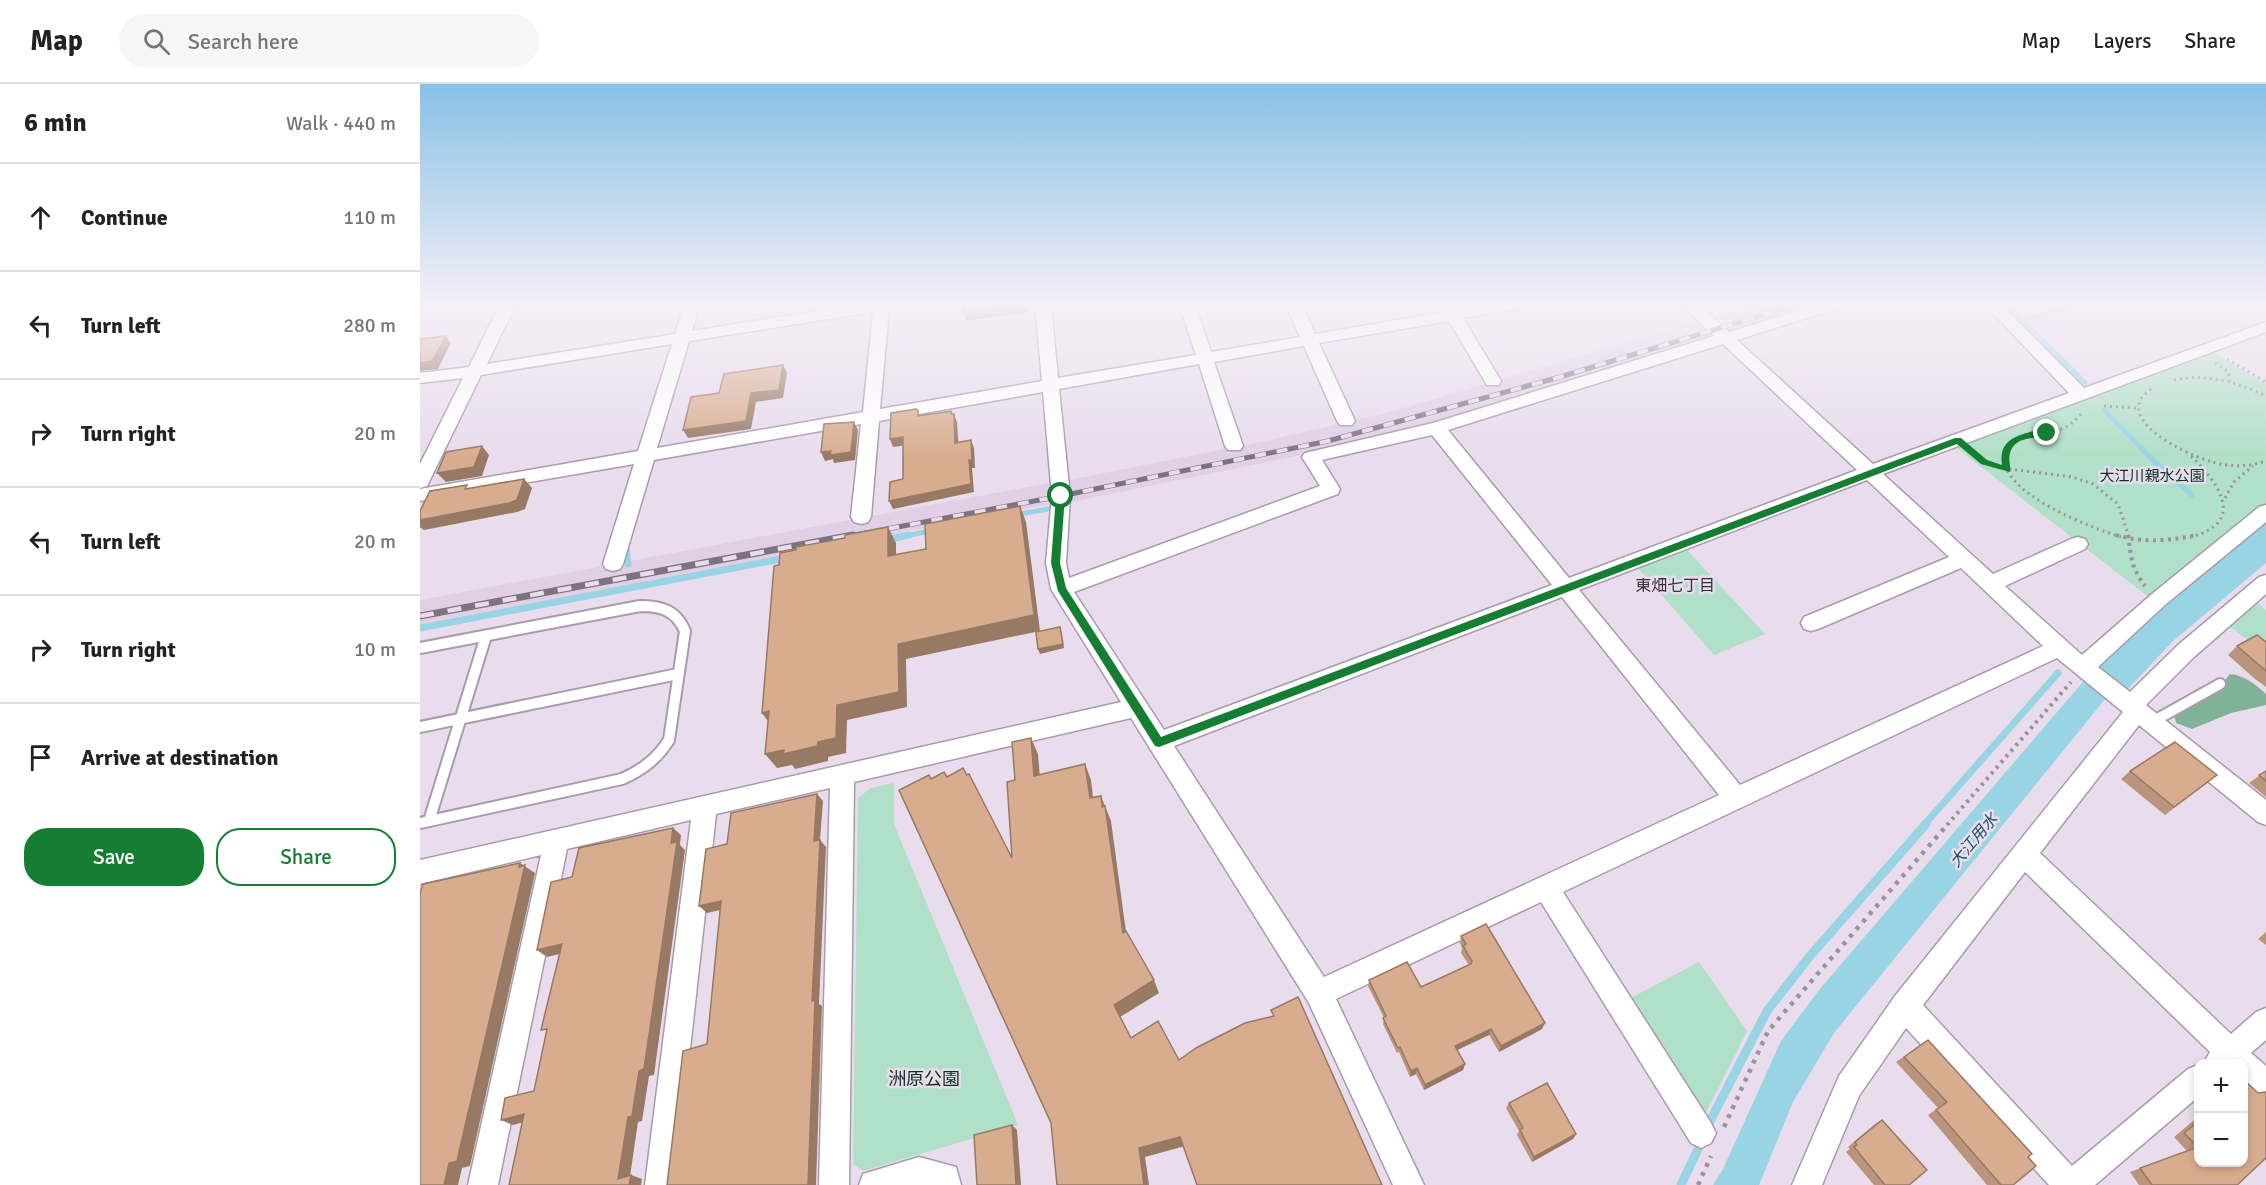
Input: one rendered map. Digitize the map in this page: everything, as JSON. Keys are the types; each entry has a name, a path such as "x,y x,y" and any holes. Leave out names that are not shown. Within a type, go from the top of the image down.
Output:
{"street":[{"path":"420,482 483,355"},
{"path":"420,378 475,372 576,355"},
{"path":"613,564 677,355"},
{"path":"861,517 879,355"},
{"path":"1047,355 1061,501 1056,563 1061,589 1319,993 1409,1185"},
{"path":"420,495 1220,355"},
{"path":"1316,355 1346,421"},
{"path":"1477,355 1493,381"},
{"path":"1061,589 1330,489 1311,457 1436,428 1669,355"},
{"path":"1744,355 2059,648 2266,814"},
{"path":"2039,355 2082,403"},
{"path":"1159,742 1870,472 1958,440 2082,403 2192,355"},
{"path":"1205,358 1234,446"},
{"path":"1436,428 1736,798"},
{"path":"2086,669 2159,599 2266,512"},
{"path":"1990,584 2078,544"},
{"path":"1810,623 1964,559"},
{"path":"1807,1185 1849,1086 1905,1006 2136,709 2186,651 2262,592"},
{"path":"1319,993 2059,648"},
{"path":"420,872 1137,707"},
{"path":"834,1185 842,775"},
{"path":"660,1185 705,806"},
{"path":"483,1185 557,840"},
{"path":"2024,854 2231,1059"},
{"path":"1546,887 1711,1140"},
{"path":"1905,1006 2070,1185 2194,1083"},
{"path":"2235,1059 2266,1022"},
{"path":"2248,1072 2266,1086"},
{"path":"874,1185 919,1172 945,1178 946,1185"}],"lane":[{"path":"420,648 640,606 668,609 682,622 685,632 669,740 662,752 639,772 622,779 425,822"},
{"path":"425,822 486,636"},
{"path":"420,728 678,674"},
{"path":"2136,709 2220,684"}],"path":[{"path":"2221,355 2266,382"},
{"path":"2169,382 2183,378 2207,377 2238,384 2266,396"},
{"path":"2082,403 2072,425 2064,430 2054,433 2041,432 2017,439 2008,446 2005,455 2007,470 2014,480 2053,509 2087,526 2151,541 2179,539 2204,532 2216,525 2225,514 2225,500 2220,486 2211,473 2191,456 2167,443 2144,420 2138,408 2139,400 2152,388"},
{"path":"2100,406 2138,408"},
{"path":"1958,440 1984,462 2007,470 2060,474 2093,484 2118,504 2129,537 2129,554 2138,577 2159,599"},
{"path":"2191,456 2226,465 2254,466"},
{"path":"2225,500 2234,482 2254,466 2266,461"},
{"path":"1698,1185 1711,1140 1768,1031 2086,669"}],"shaded area":[{"path":"1582,355 1656,355 1463,414 1301,455 1071,502 1069,480 1270,440 1390,412"},
{"path":"1049,483 1052,504 420,624 420,600"}],"green space":[{"name":"大江川親水公園","path":"2204,355 2219,355 2266,384 2266,506 2151,599 1957,448"},
{"path":"1687,550 1765,634 1714,655 1638,568"},
{"path":"2256,602 2266,610 2266,654 2229,626"},
{"path":"2230,674 2245,678 2262,690 2266,694 2266,705 2231,713 2192,729 2176,723 2174,714 2226,688 2225,680"},
{"name":"洲原公園","path":"894,783 894,824 1018,1125 863,1171 853,1164 858,798 871,788"},
{"path":"1699,962 1747,1031 1702,1121 1625,1001"}],"water":[{"name":"大江用水","path":"2266,521 2266,563 2172,642 2128,689 2110,693 1834,1033 1793,1102 1759,1185 1713,1185 1723,1169 1781,1041 1819,990 2088,676 2137,626"}],"building":[{"path":"420,355 435,355 432,361 420,363"},
{"path":"783,365 779,390 751,393 746,421 683,430 691,397 719,393 724,374"},
{"path":"916,409 918,416 951,411 951,414 954,414 955,443 971,440 972,460 969,460 971,484 889,501 890,482 903,479 903,437 890,439 891,413"},
{"path":"854,422 851,452 830,455 831,451 821,452 824,424"},
{"path":"482,446 474,467 437,473 446,452"},
{"path":"524,479 517,500 420,520 420,511 430,491 467,485 465,489"},
{"path":"1020,506 1034,615 898,644 899,692 837,705 836,738 818,742 817,746 783,754 784,750 765,754 769,711 762,713 774,566 779,565 780,553 796,550 796,547 845,538 845,535 888,527 888,556 926,549 925,524"},
{"path":"1060,627 1063,644 1038,649 1036,632"},
{"path":"2257,635 2266,642 2266,671 2237,646"},
{"path":"1031,738 1034,776 1085,764 1090,798 1101,796 1102,807 1105,806 1123,933 1126,931 1154,980 1114,1005 1131,1038 1158,1021 1179,1060 1196,1048 1245,1023 1274,1016 1271,1010 1298,997 1382,1185 1197,1185 1180,1137 1139,1148 1144,1185 1057,1185 1051,1123 899,790 929,775 931,779 944,772 947,777 963,768 967,775 969,774 1012,858 1007,782 1015,780 1012,742"},
{"path":"2175,742 2217,775 2174,807 2130,771"},
{"path":"2266,771 2266,781 2259,775"},
{"path":"817,794 814,841 820,840 812,1001 815,1000 808,1185 667,1185 683,1051 707,1044 721,901 699,906 706,849 727,844 731,813"},
{"path":"673,828 671,843 677,842 644,1069 639,1071 632,1116 628,1117 618,1179 631,1175 629,1185 509,1185 524,1114 501,1120 505,1098 534,1091 547,1029 541,1030 562,944 537,950 551,882 572,877 579,848"},
{"path":"520,863 519,867 525,865 457,1161 449,1163 444,1185 420,1185 420,893 423,884"},
{"path":"1486,924 1545,1023 1501,1046 1491,1029 1455,1046 1465,1064 1425,1085 1417,1068 1411,1071 1400,1047 1398,1048 1383,1018 1386,1016 1369,980 1407,962 1421,987 1471,964 1472,961 1463,946 1466,944 1461,936"},
{"path":"1928,1040 2032,1154 2028,1157 2036,1166 2013,1185 2001,1185 1936,1110 1947,1102 1904,1057"},
{"path":"1547,1083 1576,1134 1534,1157 1520,1130 1523,1128 1509,1103"},
{"path":"2248,1084 2258,1093 2266,1092 2266,1158 2237,1185 2152,1185 2140,1168 2194,1148 2194,1167 2248,1167"},
{"path":"1882,1120 1927,1170 1909,1185 1885,1185 1854,1147 1857,1145 1855,1142"},
{"path":"1012,1125 1016,1185 977,1185 974,1135"},
{"path":"2194,1125 2194,1143 2184,1133"}],"waterway":[{"path":"2057,355 2085,383"},
{"path":"2104,410 2159,466 2192,495"},
{"path":"1015,515 1048,509"},
{"path":"902,537 933,530"},
{"path":"885,540 909,535"},
{"path":"626,549 628,564"},
{"path":"420,628 786,558"},
{"path":"1924,825 2058,673"},
{"path":"1708,1125 1767,1011 1810,956 1926,824"},
{"path":"1681,1185 1699,1147"}],"railway":[{"path":"845,537 1061,496 1328,441 1630,355"},
{"path":"420,616 853,535"}],"district":[{"name":"東畑七丁目","path":"1675,585"}],"route":[{"path":"1061,496 1056,563 1061,589 1159,742 1958,440 1984,462 2007,470 2005,455 2008,446 2017,439 2041,432 2047,433"}]}
